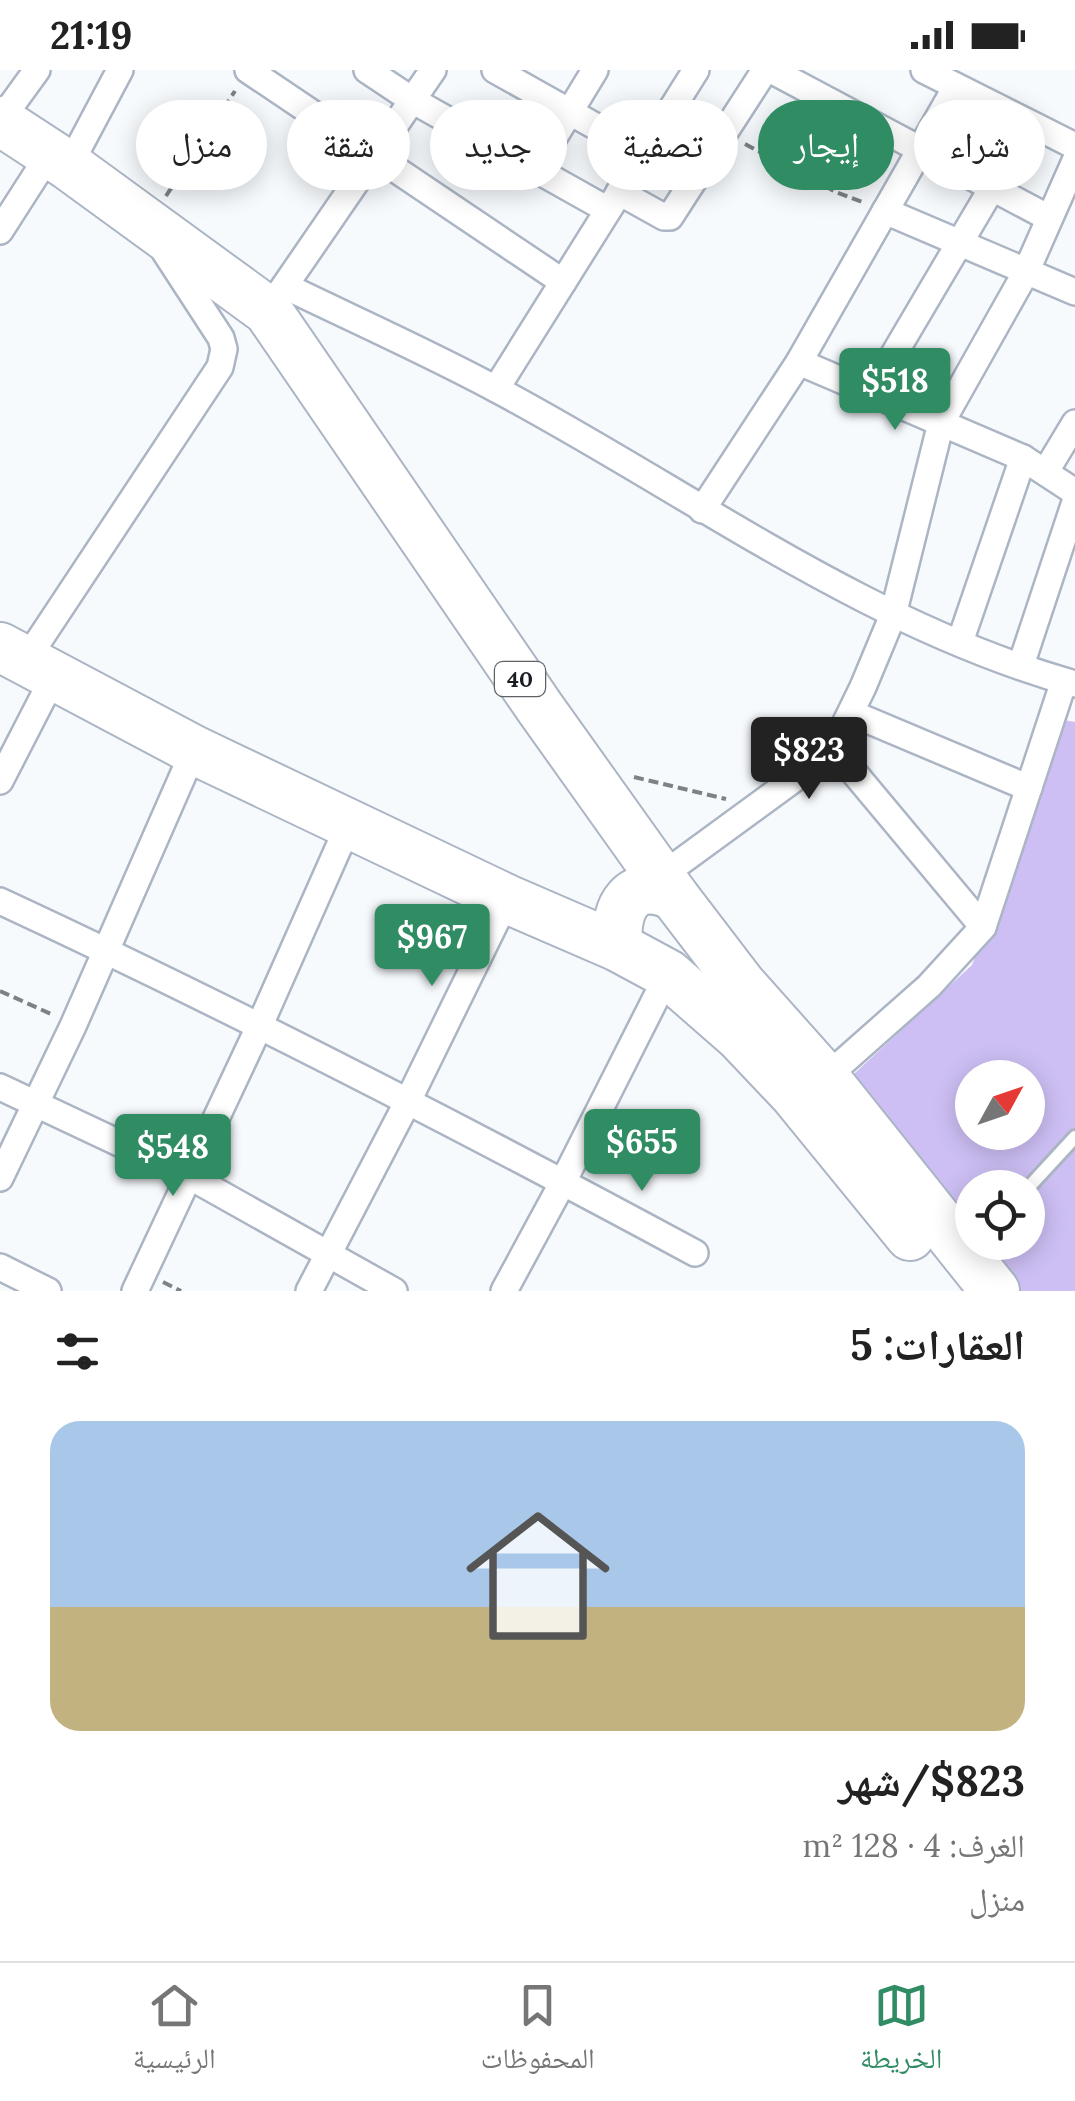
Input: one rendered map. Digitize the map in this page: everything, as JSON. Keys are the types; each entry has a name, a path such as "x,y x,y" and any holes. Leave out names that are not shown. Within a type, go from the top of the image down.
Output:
{"highway":[{"name":"40","path":"0,122 60,160 146,225 276,298 540,708 667,887 742,985 824,1078 963,1262"},
{"name":"40","path":"26,661 194,750 506,899 618,947 668,974 740,1037 995,1291"},
{"path":"618,947 616,927 626,902 640,889 667,887"}],"street":[{"path":"0,122 37,70"},
{"path":"0,231 60,160 120,70"},
{"path":"249,70 294,100"},
{"path":"366,70 430,110"},
{"path":"410,103 433,70"},
{"path":"496,70 587,122"},
{"path":"567,115 596,70"},
{"path":"677,100 696,70"},
{"path":"738,112 768,70 914,148"},
{"path":"924,70 981,100"},
{"path":"949,100 956,87"},
{"path":"1045,132 1075,146"},
{"path":"667,887 831,745 851,712 892,615 941,423 1026,272 1075,161"},
{"path":"702,510 799,362 914,165"},
{"path":"410,177 563,282"},
{"path":"567,182 664,217 670,217 687,190"},
{"path":"351,190 276,298 496,389 892,615 1070,682 1029,788 983,926 929,986 824,1078"},
{"path":"496,389 621,190"},
{"path":"871,393 991,190"},
{"path":"996,190 1050,218"},
{"path":"885,211 1075,292"},
{"path":"0,781 26,661 217,376 224,357 222,338 202,304 146,225"},
{"path":"799,362 1034,464 1075,492"},
{"path":"960,642 1034,464 1075,423"},
{"path":"1021,665 1075,502"},
{"path":"851,712 1029,788"},
{"path":"831,745 983,926"},
{"path":"0,1178 194,750"},
{"path":"136,1291 260,1027 349,824"},
{"path":"309,1291 407,1104 506,899"},
{"path":"0,901 260,1027 694,1253"},
{"path":"504,1291 564,1182 668,974"},
{"path":"0,1087 189,1176 394,1291"},
{"path":"0,1267 48,1291"}],"lane":[{"path":"1044,1170 1075,1136"}],"path":[{"path":"146,225 249,70"},
{"path":"738,140 836,192 885,211"},
{"path":"632,776 730,799"},
{"path":"0,991 72,1026"}],"shaded area":[{"path":"1064,720 1075,722 1075,1291 1018,1291 992,1260 1045,1260 1045,1170 955,1170 955,1218 843,1084 972,965"}]}
